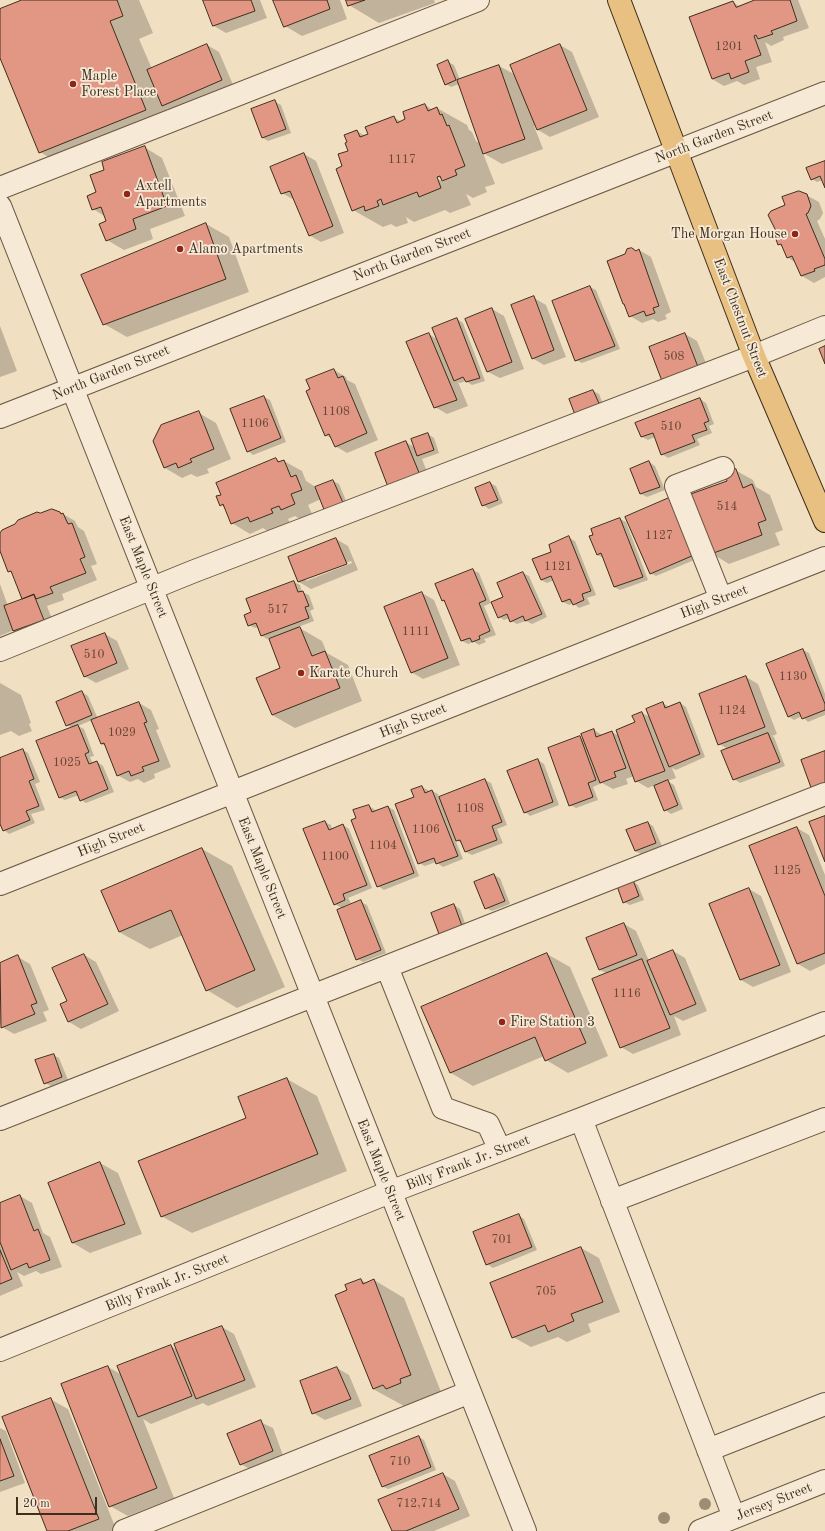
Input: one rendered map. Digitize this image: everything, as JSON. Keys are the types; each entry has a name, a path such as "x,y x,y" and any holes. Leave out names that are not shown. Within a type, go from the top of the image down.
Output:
{"main road":[{"name":"East Chestnut Street","path":"618,0 754,356 825,521"}],"street":[{"path":"0,188 478,0"},
{"name":"North Garden Street","path":"0,417 825,93"},
{"name":"East Maple Street","path":"0,206 525,1531"},
{"path":"0,650 151,588 754,356 825,327"},
{"path":"721,600 676,486 723,468"},
{"name":"High Street","path":"0,884 825,558"},
{"path":"0,1119 825,794"},
{"path":"387,967 443,1108 488,1124 500,1150"},
{"name":"Billy Frank Jr. Street","path":"0,1350 390,1192 581,1120 824,1025"},
{"path":"612,1201 825,1119"},
{"path":"581,1120 708,1450 740,1521"},
{"path":"124,1531 470,1392"},
{"path":"708,1450 825,1404"},
{"name":"Jersey Street","path":"700,1531 740,1521 825,1481"}],"building":[{"name":"Maple Forest Place","path":"22,0 117,0 123,16 110,21 146,110 39,153 0,58 0,9"},
{"path":"203,0 251,0 255,11 213,26"},
{"path":"273,0 327,0 330,9 284,27"},
{"path":"346,0 365,0 348,6"},
{"path":"755,0 790,0 797,21 771,31 773,34 758,39 756,35 754,36 761,55 745,61 749,72 731,79 729,73 712,79 689,17 733,1 736,7"},
{"path":"207,44 222,80 162,106 147,70"},
{"path":"560,44 587,110 537,130 510,65"},
{"path":"448,60 456,80 445,85 437,65"},
{"path":"499,65 525,139 483,154 457,80"},
{"path":"275,100 286,129 262,138 251,109"},
{"path":"425,104 428,111 437,107 440,115 442,114 447,126 449,125 465,166 455,170 457,175 442,181 440,176 437,177 441,188 419,197 417,192 383,205 381,199 377,201 379,206 365,211 364,206 352,211 336,169 342,166 338,154 348,151 345,143 347,142 344,135 357,130 360,137 368,134 365,127 394,116 397,123 405,119 403,112"},
{"name":"Axtell Apartments","path":"145,146 167,206 133,219 136,229 106,241 99,224 106,221 101,207 92,210 87,196 96,192 90,175 104,170 102,162"},
{"path":"304,153 333,226 309,236 290,191 281,194 270,167"},
{"path":"825,161 825,188 820,176 811,180 806,168"},
{"name":"The Morgan House","path":"799,191 807,194 811,206 806,214 825,259 825,265 814,269 815,271 801,276 792,256 787,258 781,244 778,245 774,234 777,233 768,215 771,211 785,205 782,197"},
{"name":"Alamo Apartments","path":"206,223 226,279 103,325 81,275"},
{"path":"632,248 636,251 639,249 659,306 653,308 655,313 646,316 644,311 629,317 607,261 625,254 627,249"},
{"path":"590,286 615,346 575,361 552,301"},
{"path":"534,296 554,350 532,359 511,305"},
{"path":"492,308 512,362 487,372 465,319"},
{"path":"457,318 480,378 466,382 463,377 454,381 432,328"},
{"path":"429,333 457,400 434,408 406,342"},
{"path":"685,333 698,367 662,381 649,347"},
{"path":"825,346 825,364 819,349"},
{"path":"334,369 338,378 343,376 367,433 335,447 329,434 325,436 306,391 310,389 306,380"},
{"path":"593,390 602,410 577,420 569,399"},
{"path":"264,396 281,438 247,452 230,409"},
{"path":"700,398 709,421 704,423 707,430 692,435 695,442 661,455 653,433 641,437 635,423"},
{"path":"199,411 214,449 190,459 192,462 178,468 176,463 164,468 153,441 161,425"},
{"path":"428,433 434,450 417,456 411,439"},
{"path":"406,441 420,475 388,487 375,453"},
{"path":"276,458 278,462 284,460 291,477 296,475 302,490 291,494 295,504 281,510 279,506 271,509 273,513 250,522 248,517 231,524 223,504 220,506 216,496 221,495 216,483"},
{"path":"649,461 660,487 640,494 630,469"},
{"path":"736,469 743,488 752,484 766,520 758,523 762,535 711,554 688,495 727,481 724,473"},
{"path":"333,480 344,505 325,512 315,487"},
{"path":"490,482 498,500 482,506 475,488"},
{"path":"669,498 694,555 650,574 625,517"},
{"path":"52,509 60,512 61,514 63,513 68,524 72,523 85,557 80,559 86,573 50,587 53,593 36,599 34,594 22,599 11,571 8,572 0,551 0,533 2,530 15,524 18,520 37,512 40,513"},
{"path":"620,518 643,577 614,587 601,553 597,555 589,536 593,535 591,529"},
{"path":"569,536 591,591 582,594 584,600 573,605 570,599 562,602 551,576 541,580 532,559 551,552 549,545"},
{"path":"336,538 347,564 298,582 288,557"},
{"path":"473,569 486,600 479,603 490,631 479,636 480,639 472,642 470,638 461,641 444,600 442,601 435,584"},
{"path":"523,572 542,614 525,621 523,616 510,622 507,614 498,618 491,602 503,597 497,583"},
{"path":"294,581 298,592 303,591 309,606 305,607 309,618 261,636 256,623 248,626 244,615 251,612 246,599"},
{"path":"422,592 448,658 411,673 384,607"},
{"path":"34,595 44,620 13,631 4,606"},
{"name":"Karate Church","path":"300,627 312,656 325,651 340,688 272,715 256,678 280,668 269,639"},
{"path":"105,633 117,663 84,677 71,646"},
{"path":"803,649 825,704 825,710 802,719 799,712 788,717 766,664"},
{"path":"746,676 765,727 718,745 699,694"},
{"path":"82,691 92,715 66,726 56,702"},
{"path":"139,702 147,722 144,723 159,761 142,767 144,771 131,776 129,771 117,776 104,743 101,744 91,720"},
{"path":"663,702 665,708 680,702 700,754 669,767 646,709"},
{"path":"642,712 665,771 635,782 616,730 635,722 632,716"},
{"path":"78,725 89,752 85,754 89,764 97,761 108,789 80,801 76,791 59,798 36,741"},
{"path":"594,729 596,737 612,731 626,768 614,772 616,777 600,783 581,734"},
{"path":"768,733 780,762 733,780 721,751"},
{"path":"580,736 596,780 588,783 593,797 569,806 548,748"},
{"path":"23,749 34,779 29,781 39,806 26,811 30,820 3,831 0,824 0,758"},
{"path":"825,751 825,789 813,793 801,760"},
{"path":"538,759 553,802 524,813 507,771"},
{"path":"485,779 502,822 492,826 497,840 465,852 460,840 456,841 439,797"},
{"path":"668,780 678,805 664,811 654,786"},
{"path":"422,786 425,793 432,790 458,856 436,864 434,858 418,864 395,804 414,797 411,790"},
{"path":"369,805 372,812 388,806 414,873 377,887 351,820 356,818 353,810"},
{"path":"825,816 825,862 809,822"},
{"path":"325,821 329,830 343,824 367,885 343,894 345,900 334,905 303,829"},
{"path":"648,822 656,843 635,851 626,830"},
{"path":"797,827 825,896 825,953 797,964 749,846"},
{"path":"202,848 255,970 206,991 171,910 119,932 101,891"},
{"path":"494,874 505,901 485,909 474,882"},
{"path":"633,880 639,896 623,903 617,886"},
{"path":"749,888 780,965 740,980 709,904"},
{"path":"361,900 381,950 356,960 337,910"},
{"path":"454,904 462,926 439,934 431,913"},
{"path":"624,923 637,955 599,970 586,938"},
{"path":"673,950 696,1004 670,1015 647,961"},
{"name":"Fire Station 3","path":"547,953 586,1043 545,1061 535,1037 450,1073 421,1007"},
{"path":"84,954 108,1004 68,1022 60,1004 67,1001 52,968"},
{"path":"18,955 37,1003 31,1005 35,1014 1,1028 0,963"},
{"path":"642,959 670,1028 620,1048 592,979"},
{"path":"54,1054 62,1077 44,1084 35,1060"},
{"path":"287,1078 318,1154 161,1217 138,1161 246,1118 238,1097"},
{"path":"100,1162 125,1224 72,1243 48,1183"},
{"path":"20,1195 34,1231 38,1229 50,1260 29,1268 27,1263 11,1270 0,1242 0,1203"},
{"path":"519,1214 532,1247 486,1265 473,1232"},
{"path":"581,1247 603,1302 571,1314 574,1321 548,1332 545,1325 512,1338 490,1283"},
{"path":"0,1250 12,1279 0,1284"},
{"path":"361,1279 363,1284 374,1279 411,1375 400,1379 401,1383 386,1389 383,1385 373,1389 335,1295 347,1290 345,1285"},
{"path":"222,1326 245,1380 196,1399 174,1344"},
{"path":"171,1345 192,1396 138,1417 117,1366"},
{"path":"108,1366 157,1488 109,1507 61,1384"},
{"path":"337,1367 351,1399 312,1414 300,1381"},
{"path":"51,1398 99,1519 68,1531 47,1531 2,1417"},
{"path":"261,1420 273,1451 240,1465 227,1434"},
{"path":"419,1436 431,1467 382,1487 369,1456"},
{"path":"0,1439 14,1476 0,1481"},
{"path":"443,1473 459,1509 406,1531 392,1531 378,1500"}],"place":[{"name":"Maple Forest Place","path":"73,84"},
{"name":"Axtell Apartments","path":"127,194"},
{"name":"The Morgan House","path":"795,234"},
{"name":"Alamo Apartments","path":"180,249"},
{"name":"Karate Church","path":"301,673"},
{"name":"Fire Station 3","path":"502,1022"}]}
